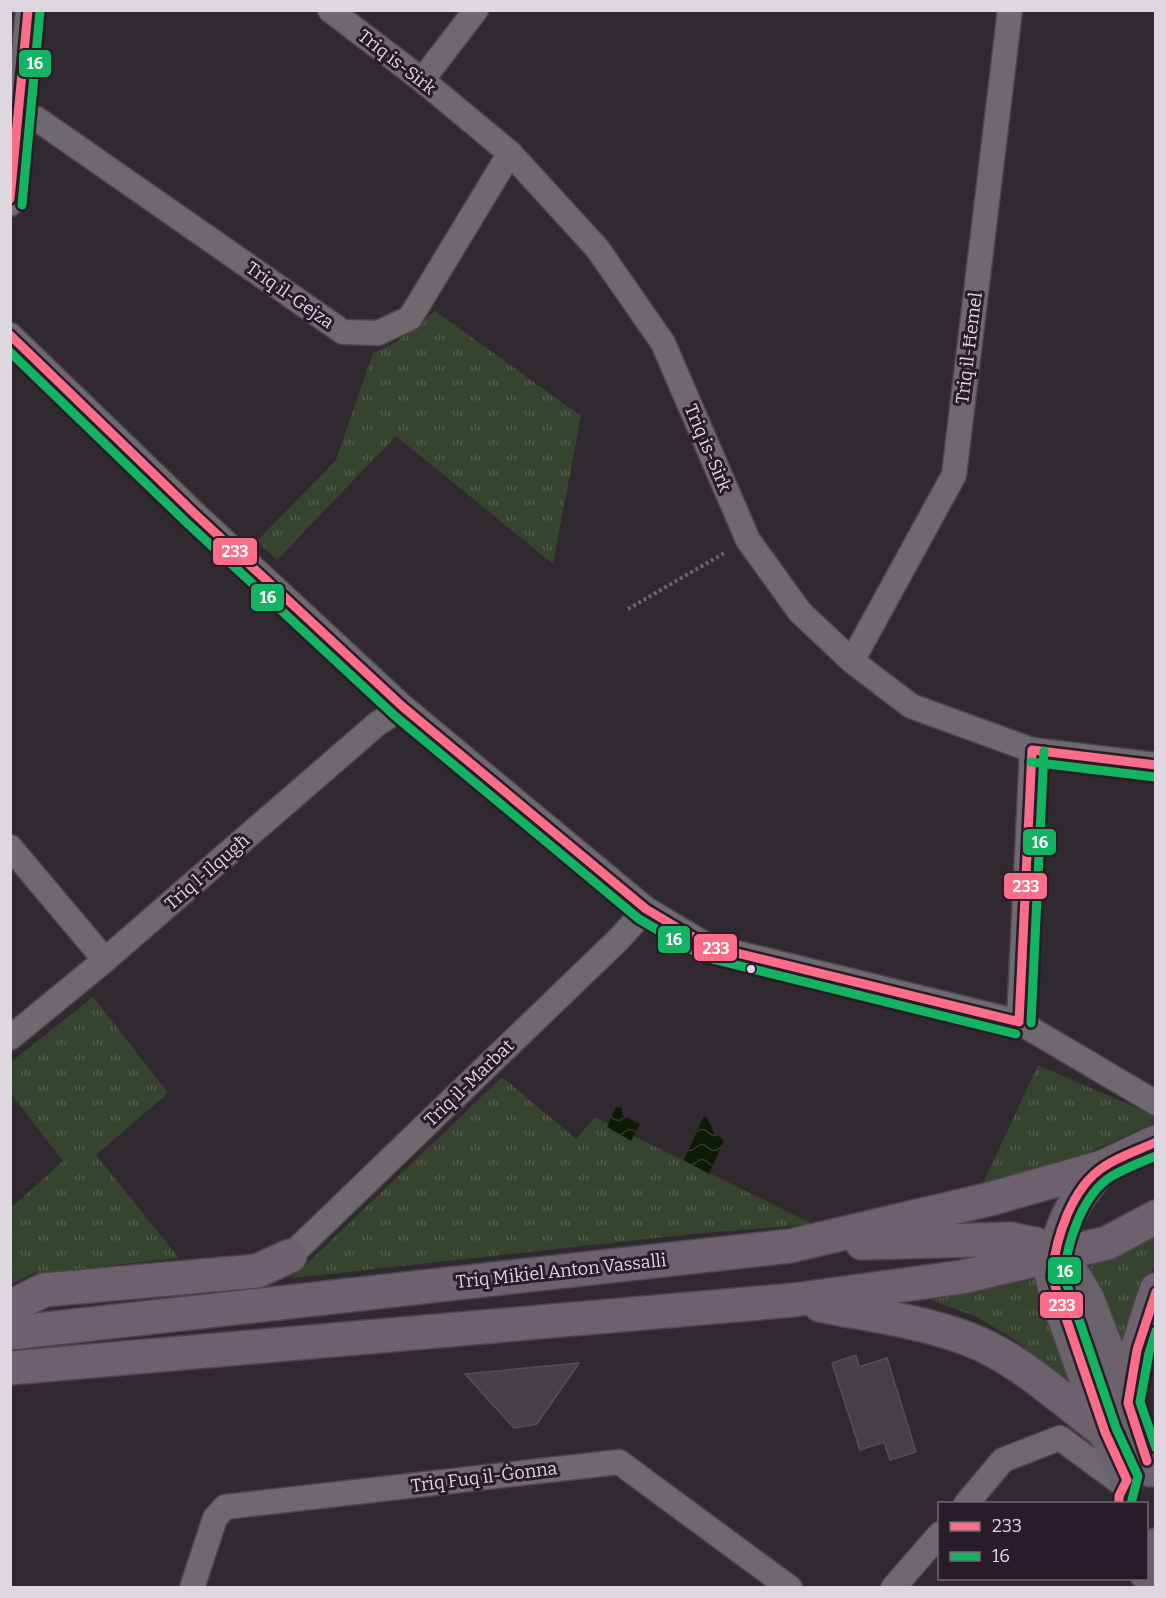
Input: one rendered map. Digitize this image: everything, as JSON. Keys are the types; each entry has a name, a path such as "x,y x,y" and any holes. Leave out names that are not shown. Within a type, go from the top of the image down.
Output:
{"highway":[{"name":"Triq Mikiel Anton Vassalli","path":"10,1333 790,1246 990,1199 1103,1167 1155,1142"},
{"path":"1054,1255 1065,1219 1073,1204 1103,1167"},
{"path":"10,1368 794,1300 962,1277 1107,1243 1155,1217"},
{"path":"790,1246 1011,1239 1035,1244 1054,1255"},
{"path":"10,1307 44,1290 257,1271 290,1256"},
{"path":"1128,1403 1137,1350 1155,1290"},
{"path":"794,1300 940,1329 970,1339 1004,1356 1105,1432"}],"main road":[{"path":"1054,1255 1075,1278 1087,1298 1128,1403 1135,1482"},
{"path":"1054,1255 1052,1276 1057,1297 1105,1432 1135,1482"},
{"path":"1148,1569 1155,1545"}],"street":[{"path":"10,204 28,10"},
{"name":"Triq is-Sirk","path":"330,10 422,80 510,153 597,248 663,343 748,540 800,612 852,661 911,706 1032,750 1155,765"},
{"path":"422,80 476,10"},
{"name":"Triq il-Ħemel","path":"852,661 954,475 1010,10"},
{"name":"Triq il-Gejza","path":"18,115 37,119 343,332 378,333 410,318 510,153"},
{"path":"10,334 194,513 403,707 646,909 708,946 1019,1022 1155,1103"},
{"name":"Triq l-Ilqugħ","path":"10,1038 105,960 377,724 403,707"},
{"path":"1019,1022 1032,750"},
{"path":"10,848 105,960"},
{"name":"Triq il-Marbat","path":"290,1256 619,939 646,909"},
{"path":"967,1502 1003,1460 1060,1438 1135,1482"},
{"name":"Triq Fuq il-Ġonna","path":"192,1587 214,1518 225,1507 619,1462 790,1587"},
{"path":"893,1587 938,1535"}],"path":[{"path":"628,609 748,540"}],"green space":[{"path":"435,311 581,416 553,564 396,436 277,560 257,541 336,460 373,353 395,343"},
{"path":"93,997 168,1093 96,1155 179,1258 31,1274 11,1285 11,1208 63,1161 11,1094 11,1062"},
{"path":"1038,1065 1155,1116 1155,1122 1049,1171 980,1190"},
{"path":"502,1077 576,1139 595,1117 813,1224 692,1234 292,1278"},
{"path":"1155,1226 1155,1265 1149,1278 1129,1369 1088,1261"},
{"path":"1035,1279 1081,1395 1018,1342 977,1317 931,1300"}],"water":[{"path":"616,1107 622,1108 622,1115 640,1124 631,1141 607,1127"},
{"path":"705,1113 714,1133 724,1140 709,1174 684,1160"}],"building":[{"path":"856,1355 859,1367 887,1358 916,1452 890,1460 884,1442 860,1450 832,1363"},
{"path":"579,1363 537,1424 514,1428 465,1374"}],"transit line":[{"name":"233","path":"10,199 28,10"},
{"name":"16","path":"22,205 40,11"},
{"name":"233","path":"10,335 194,513 403,707 646,909 708,946 1019,1022"},
{"name":"16","path":"10,352 186,522 395,716 639,919 704,957 1016,1034"},
{"name":"233","path":"1032,750 1156,765"},
{"name":"233","path":"1019,1022 1032,750"},
{"name":"16","path":"1031,1023 1044,751"},
{"name":"16","path":"1031,762 1155,777"},
{"name":"233","path":"1119,1502 1119,1496 1127,1480 1105,1432 1052,1277 1061,1231 1083,1187 1093,1175 1111,1162 1156,1142"},
{"name":"16","path":"1132,1502 1138,1476 1116,1428 1064,1276 1078,1220 1092,1195 1112,1176 1156,1156"},
{"name":"233","path":"1147,1461 1128,1403 1137,1350 1156,1292"},
{"name":"16","path":"1156,1331 1149,1353 1140,1402 1156,1448"}]}
